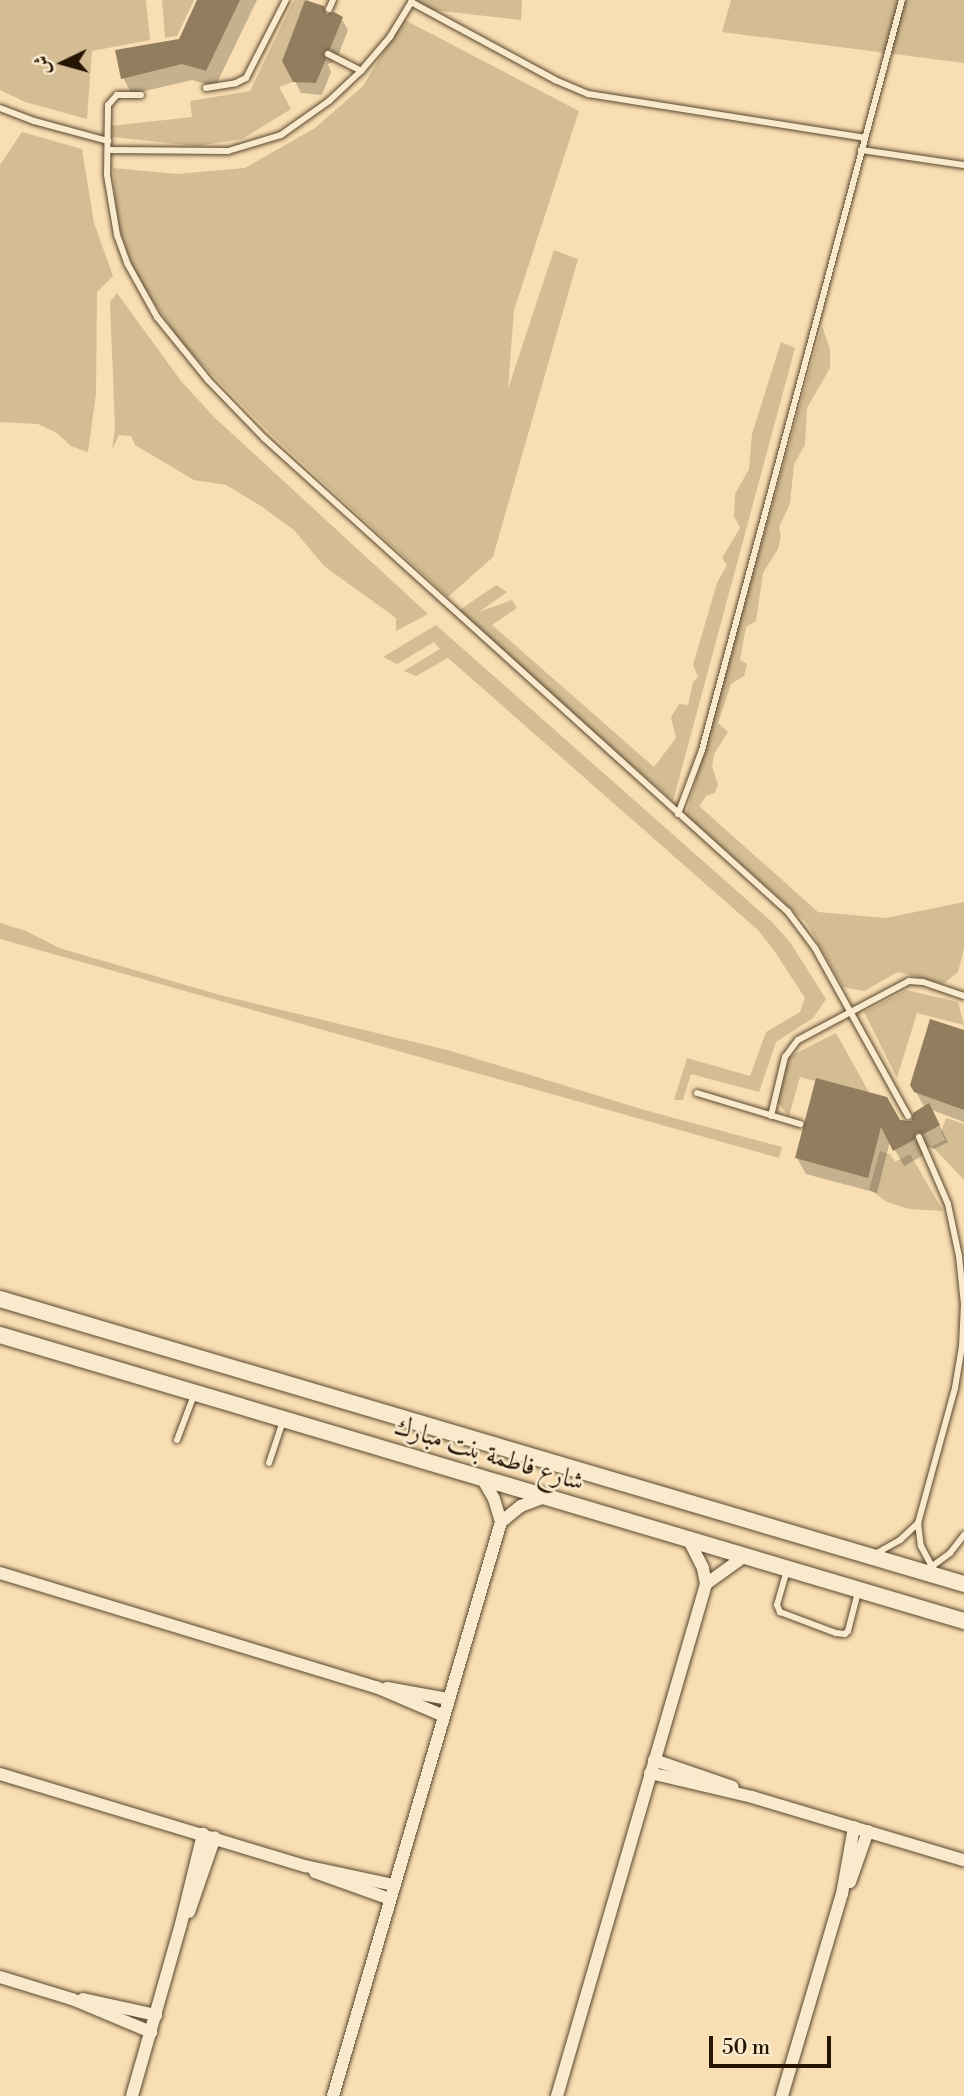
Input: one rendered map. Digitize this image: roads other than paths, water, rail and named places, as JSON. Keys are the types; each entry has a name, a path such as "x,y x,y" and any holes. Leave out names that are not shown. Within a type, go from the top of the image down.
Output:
{"street":[{"name":"شارع فاطمة بنت مبارك","path":"0,1299 869,1557 935,1572 964,1584"},
{"name":"شارع فاطمة بنت مبارك","path":"0,1335 964,1621"},
{"path":"333,2096 501,1522 494,1499 482,1478"},
{"path":"501,1522 521,1506 544,1497"},
{"path":"557,2096 706,1584 703,1568 689,1540"},
{"path":"706,1584 745,1556"},
{"path":"0,1574 376,1687 444,1716"},
{"path":"376,1687 449,1699"},
{"path":"654,1760 752,1797"},
{"path":"650,1773 752,1797 964,1860"},
{"path":"0,1774 305,1866 394,1885"},
{"path":"782,2096 842,1894 854,1828"},
{"path":"842,1894 853,1875 868,1832"},
{"path":"132,2096 209,1836"},
{"path":"305,1866 322,1875 390,1899"},
{"path":"0,1977 72,1998 156,2015"},
{"path":"72,1998 151,2032"}],"lane":[{"path":"206,88 236,83 246,78 286,0"},
{"path":"328,9 333,0"},
{"path":"678,814 702,750 902,0"},
{"path":"108,150 210,152 246,148 297,126 361,71 390,37 412,1 555,80 588,94 865,138"},
{"path":"328,54 361,71"},
{"path":"141,95 121,94 110,101 108,150 111,205 127,263 157,317 208,380 283,456 788,912 815,948 908,1116"},
{"path":"0,108 34,121 108,141"},
{"path":"861,150 964,165"},
{"path":"771,1116 788,1051 798,1040 909,981 923,982 964,996"},
{"path":"697,1093 800,1124"},
{"path":"919,1137 948,1204 959,1256 964,1304 962,1346 955,1388 918,1523 921,1546 935,1572 964,1535"},
{"path":"177,1440 195,1393"},
{"path":"269,1463 284,1419"},
{"path":"869,1557 900,1540 918,1523"},
{"path":"787,1569 777,1605 780,1612 835,1633 848,1631 858,1590"}]}
